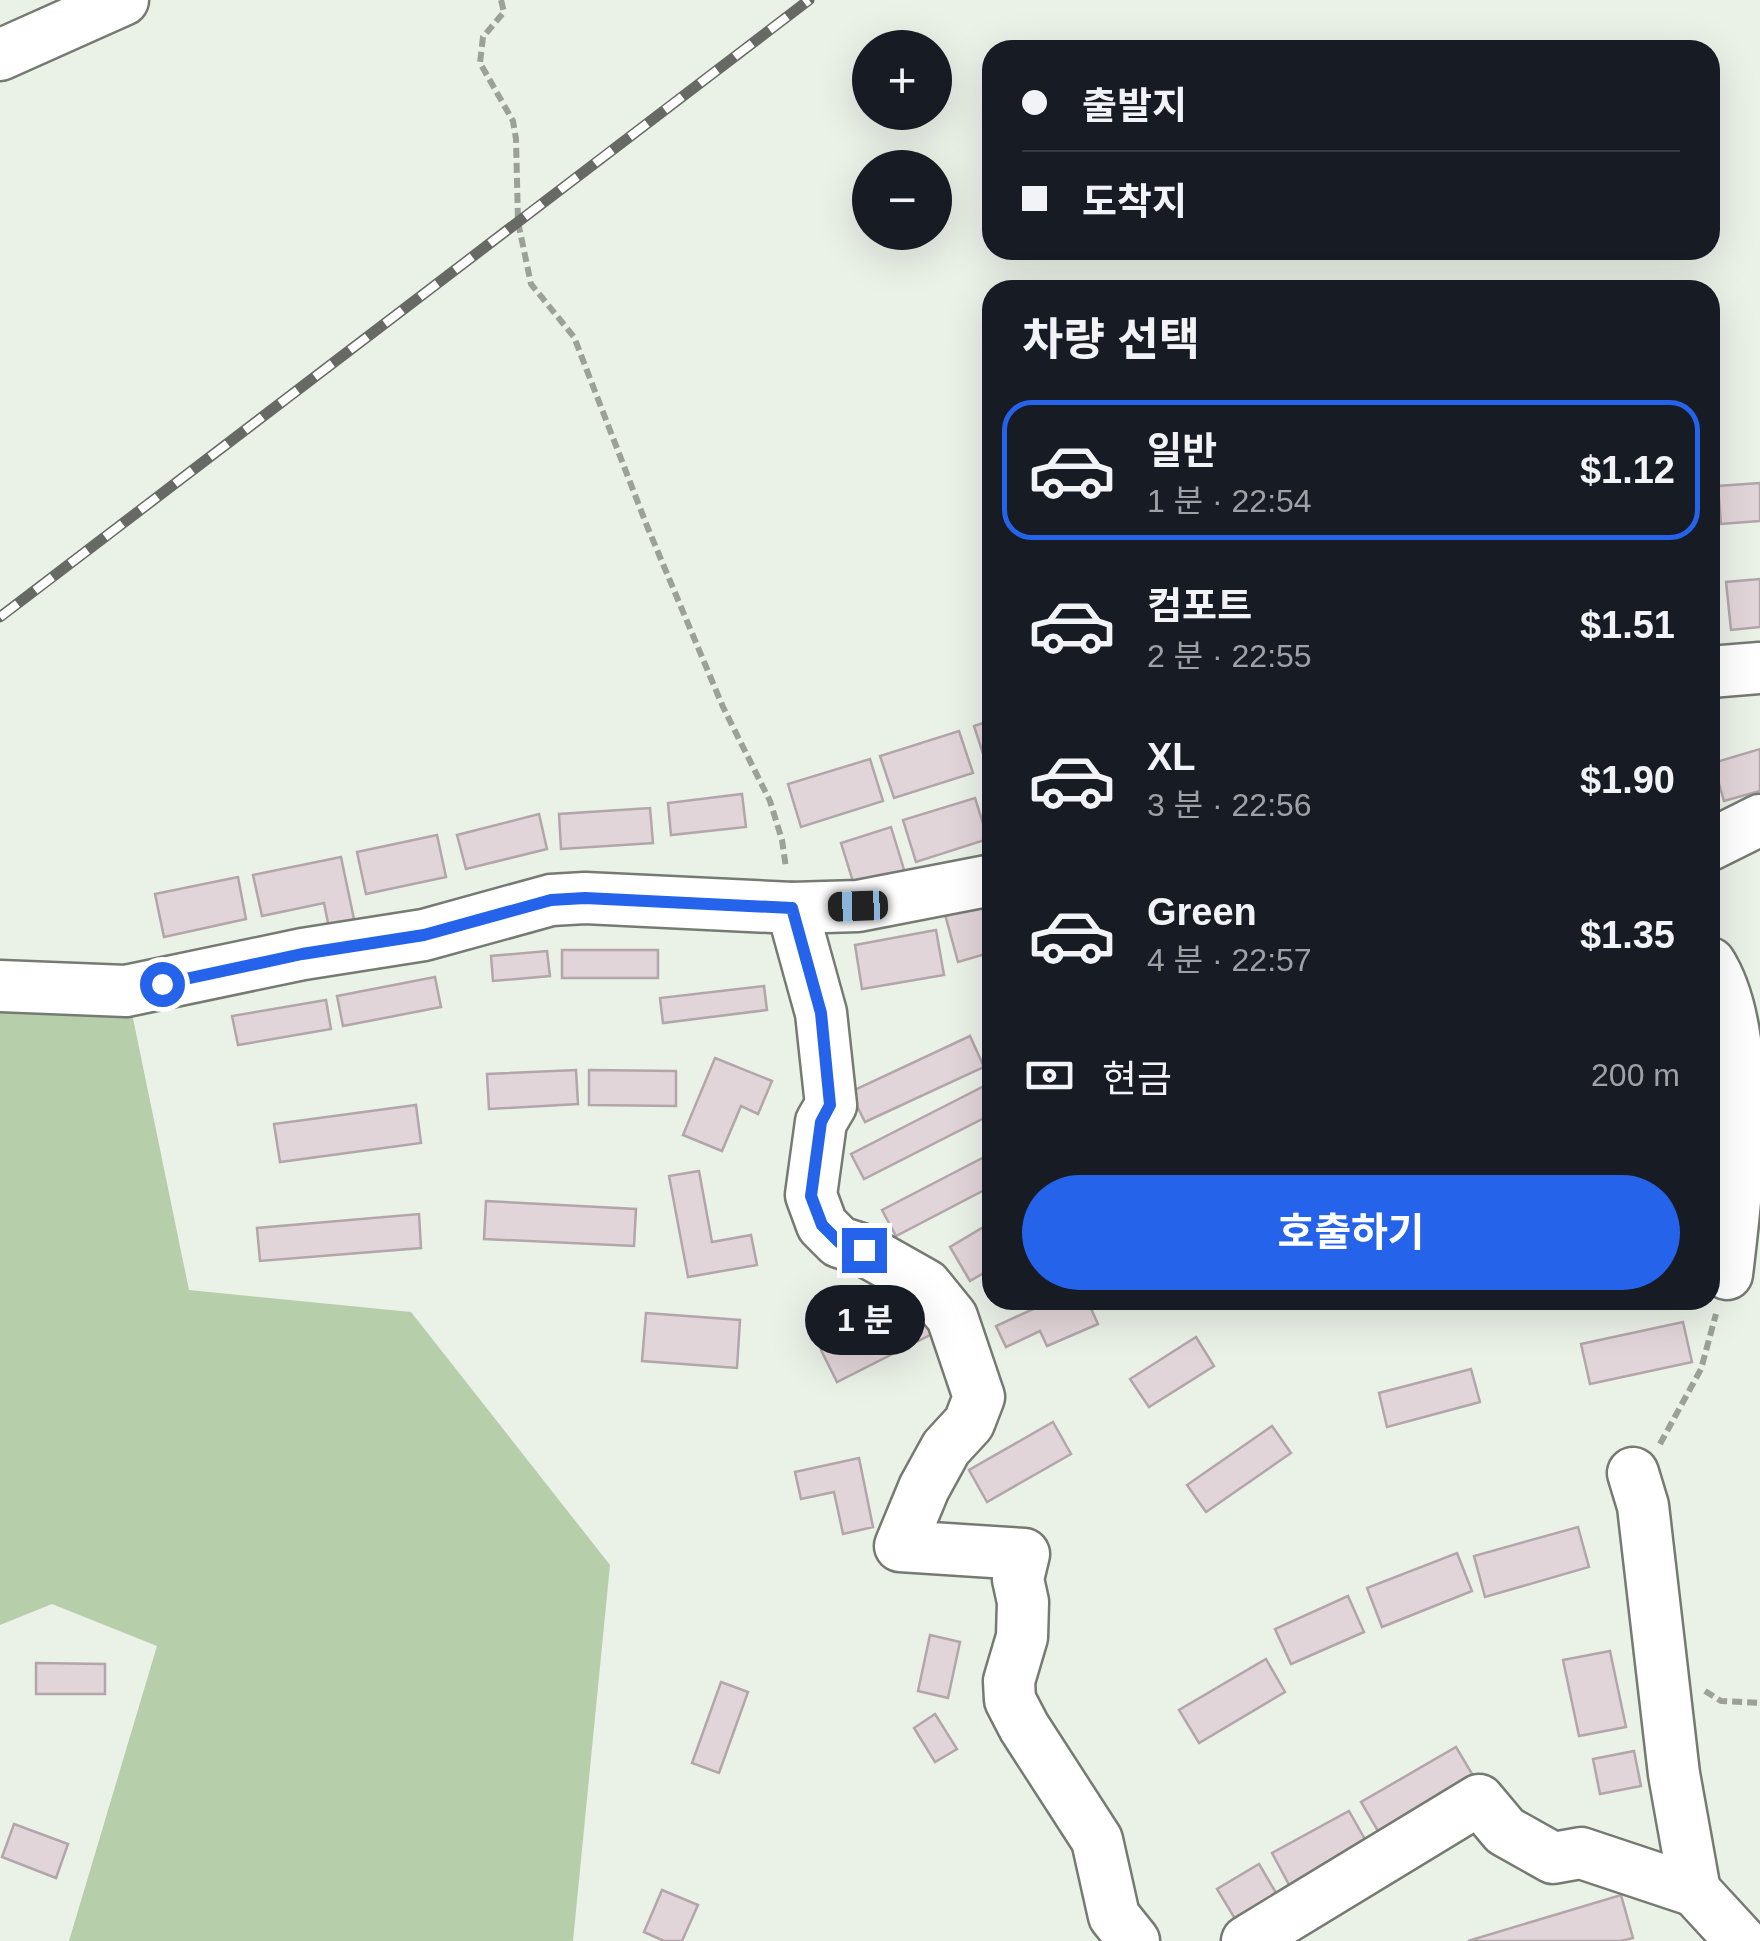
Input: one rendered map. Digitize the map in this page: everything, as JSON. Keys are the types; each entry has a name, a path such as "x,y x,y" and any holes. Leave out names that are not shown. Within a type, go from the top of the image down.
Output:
{"street":[{"path":"0,55 123,0"},
{"path":"1720,671 1760,668"},
{"path":"1720,839 1760,820"},
{"path":"0,986 126,991 302,954 424,935 551,900 585,898 792,908 858,906 982,882"},
{"path":"792,908 821,1013 830,1105 821,1122 811,1196 822,1225 839,1242 864,1250 926,1284 952,1316 979,1397 968,1424 946,1448 924,1488 900,1546 1024,1554 1018,1579 1023,1602 1022,1637 1009,1681 1010,1700 1024,1728 1098,1840 1114,1916 1134,1941"},
{"path":"1720,982 1731,1014 1738,1077 1735,1207 1727,1274"},
{"path":"1638,1490 1674,1774 1694,1891"},
{"path":"1247,1941 1479,1800 1505,1831 1553,1858 1582,1853 1694,1891 1741,1941"}],"path":[{"path":"501,0 504,12 483,37 480,63 513,121 518,222 531,284 574,337 715,689 770,801 782,840 792,908"},
{"path":"1720,1299 1727,1274"},
{"path":"1638,1490 1700,1369 1717,1310"}],"green space":[{"path":"0,983 129,999 189,1290 411,1312 610,1565 573,1941 69,1941 157,1646 52,1604 0,1625"}],"building":[{"path":"1760,483 1760,521 1721,524 1720,486"},
{"path":"1760,579 1760,627 1731,630 1726,582"},
{"path":"982,723 982,751 974,726"},
{"path":"959,731 973,773 894,798 880,756"},
{"path":"1760,749 1760,791 1724,801 1720,761"},
{"path":"870,759 883,801 801,827 788,784"},
{"path":"742,794 746,827 671,835 668,803"},
{"path":"975,798 982,820 982,841 916,862 903,820"},
{"path":"650,808 653,843 561,849 559,814"},
{"path":"539,814 547,849 466,869 457,835"},
{"path":"891,827 905,873 855,888 841,843"},
{"path":"437,835 446,877 366,894 357,852"},
{"path":"341,857 355,924 329,928 324,903 262,916 253,875"},
{"path":"238,877 246,919 164,937 155,894"},
{"path":"982,896 982,955 958,962 943,907"},
{"path":"936,930 944,975 862,989 855,945"},
{"path":"562,950 658,950 658,978 562,978"},
{"path":"547,951 550,976 493,981 491,956"},
{"path":"435,977 441,1007 343,1026 337,996"},
{"path":"764,986 767,1010 663,1023 660,998"},
{"path":"326,1000 331,1029 238,1045 232,1016"},
{"path":"970,1036 982,1063 982,1068 865,1122 850,1092"},
{"path":"715,1058 772,1081 758,1114 741,1106 722,1151 683,1135"},
{"path":"576,1070 578,1104 489,1109 487,1074"},
{"path":"589,1070 676,1071 676,1106 589,1105"},
{"path":"982,1087 982,1119 864,1179 851,1154"},
{"path":"416,1105 421,1143 280,1162 274,1124"},
{"path":"982,1158 982,1191 896,1236 882,1210"},
{"path":"699,1171 712,1242 751,1235 757,1265 688,1277 669,1176"},
{"path":"486,1201 636,1209 634,1246 484,1239"},
{"path":"419,1214 421,1248 260,1261 257,1228"},
{"path":"982,1228 982,1274 970,1281 950,1247"},
{"path":"925,1298 940,1330 837,1382 821,1350"},
{"path":"1031,1310 1092,1310 1098,1324 1047,1346 1040,1331 1006,1347 996,1326"},
{"path":"646,1313 740,1320 737,1368 642,1361"},
{"path":"1683,1322 1692,1362 1590,1384 1581,1344"},
{"path":"1196,1337 1214,1366 1149,1407 1130,1379"},
{"path":"1471,1369 1480,1402 1387,1427 1379,1393"},
{"path":"1053,1422 1071,1454 987,1502 969,1470"},
{"path":"1272,1426 1291,1453 1206,1512 1187,1485"},
{"path":"859,1458 873,1527 843,1534 834,1492 801,1499 795,1472"},
{"path":"1578,1527 1589,1567 1485,1597 1474,1556"},
{"path":"1457,1553 1472,1591 1382,1627 1367,1588"},
{"path":"1348,1596 1364,1632 1291,1664 1275,1629"},
{"path":"930,1635 960,1642 948,1698 918,1691"},
{"path":"1610,1651 1626,1727 1579,1736 1563,1660"},
{"path":"1266,1659 1285,1692 1199,1743 1179,1710"},
{"path":"36,1663 105,1664 105,1694 36,1694"},
{"path":"721,1682 748,1692 719,1773 692,1763"},
{"path":"935,1714 957,1749 935,1762 914,1728"},
{"path":"1456,1747 1478,1784 1382,1838 1361,1802"},
{"path":"1634,1751 1641,1786 1600,1794 1593,1759"},
{"path":"1349,1811 1371,1850 1294,1894 1272,1853"},
{"path":"14,1824 68,1844 56,1878 2,1857"},
{"path":"1259,1864 1282,1903 1240,1927 1217,1889"},
{"path":"662,1890 698,1905 682,1941 664,1941 644,1932"},
{"path":"1621,1895 1633,1938 1468,1941"}],"railway":[{"path":"0,617 809,0"}],"route":[{"path":"162,984 302,954 424,935 551,900 585,898 792,908 821,1013 830,1105 821,1122 811,1196 822,1225 839,1242 864,1250"}]}
